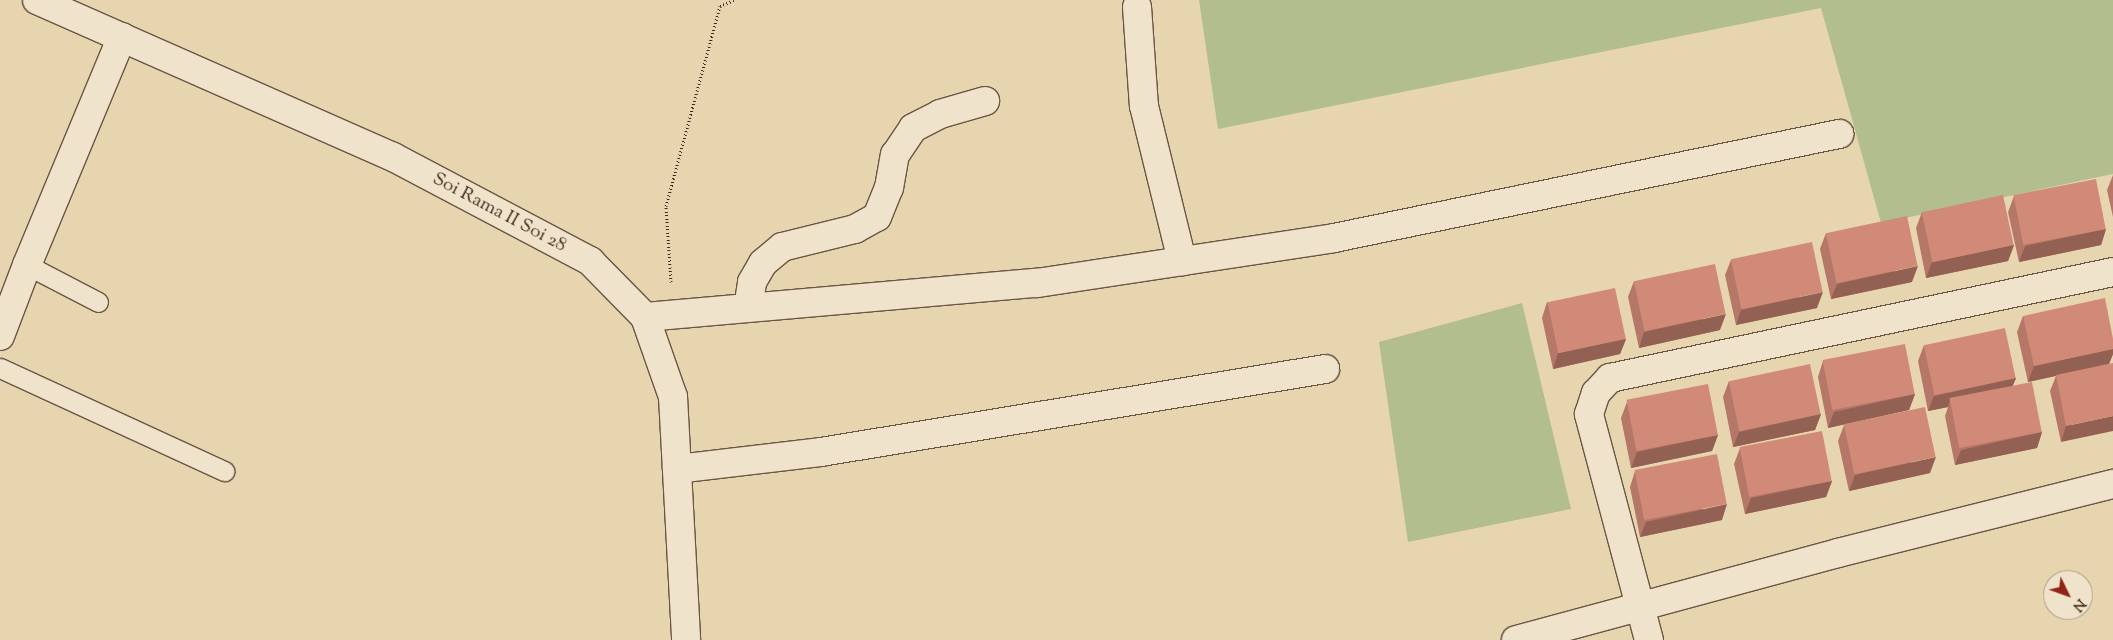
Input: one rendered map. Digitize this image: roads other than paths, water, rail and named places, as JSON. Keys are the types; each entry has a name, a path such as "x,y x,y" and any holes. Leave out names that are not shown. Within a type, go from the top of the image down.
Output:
{"street":[{"name":"Soi Rama II Soi 28","path":"37,0 393,156 590,261 645,316 672,397 686,640"},
{"path":"1137,7 1144,106 1182,261"},
{"path":"0,336 5,309 26,265 122,37"},
{"path":"748,308 752,282 763,263 782,246 855,229 877,217 889,188 895,155 913,128 940,114 985,102"},
{"path":"645,316 1037,283 1334,238 1838,134"},
{"path":"1649,640 1589,414 1596,393 1610,378 2113,272"},
{"path":"677,469 822,452 1325,369"},
{"path":"1516,640 2113,484"}],"lane":[{"path":"26,265 98,302"},
{"path":"0,368 224,471"}]}
